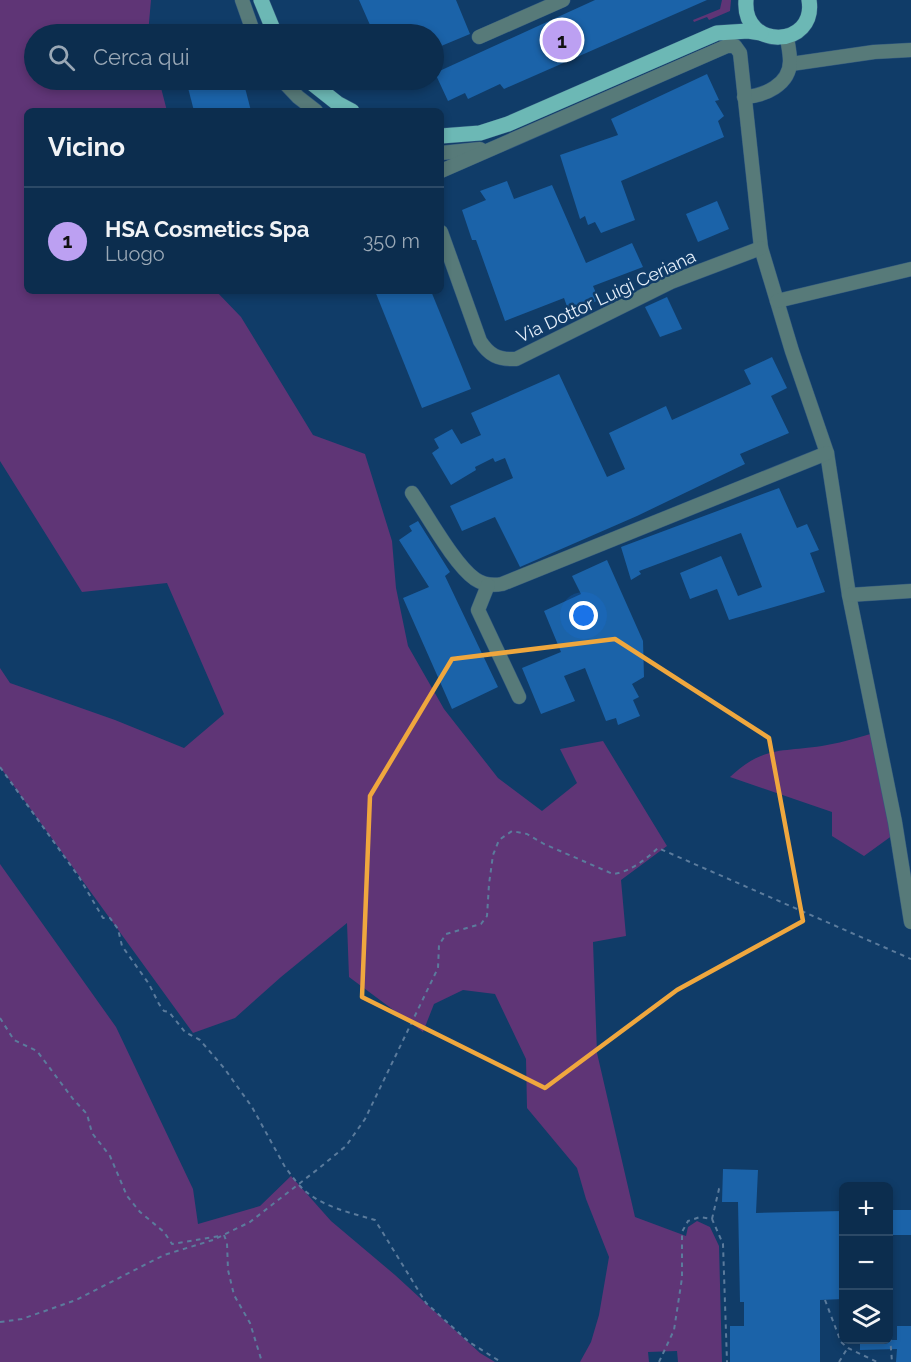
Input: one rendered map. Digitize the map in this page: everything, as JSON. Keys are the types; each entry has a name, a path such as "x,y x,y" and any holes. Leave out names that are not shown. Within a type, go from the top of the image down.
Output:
{"main road":[{"path":"261,0 271,24"},
{"path":"444,136 480,133 508,124 748,31 777,38 787,37 797,32 804,24 809,14 809,0"},
{"path":"746,3 746,14 761,33"},
{"path":"722,40 746,3"},
{"path":"321,90 346,108"}],"street":[{"path":"242,0 250,24"},
{"path":"479,37 563,0"},
{"path":"744,97 772,91 786,75 790,64 787,37"},
{"path":"444,170 722,40 735,46 740,53 761,248 792,351 827,453 849,595 895,822 911,922"},
{"path":"790,64 874,52 911,50"},
{"path":"291,90 312,108"},
{"path":"444,153 494,148"},
{"name":"Via Dottor Luigi Ceriana","path":"444,240 480,341 486,351 495,357 507,360 516,359 671,282 761,248"},
{"path":"777,301 911,268"},
{"path":"412,493 464,569 477,580 488,585 502,584 827,453"},
{"path":"488,585 478,610 519,697"},
{"path":"849,595 911,591"}],"path":[{"path":"0,767 79,877 103,918 110,918 117,929 122,946 149,984 164,1011 169,1012 185,1032 200,1040 224,1068 252,1107 285,1167 307,1195 330,1206 375,1220 426,1303 469,1342 501,1362"},
{"path":"0,1323 76,1300 164,1254 213,1240 250,1222 346,1146 365,1119 438,968 439,945 446,934 481,924 487,916 493,855 499,840 512,831 527,834 544,844 613,874 622,873 643,861 658,848 911,959"},
{"path":"0,1018 14,1040 37,1051 87,1114 92,1132 110,1156 127,1196 140,1212 164,1232 172,1245 225,1234"},
{"path":"723,1187 718,1189 712,1219 723,1244 727,1362"},
{"path":"658,1362 674,1330 682,1278 682,1232 688,1221 700,1216 712,1219"},
{"path":"225,1234 228,1251 226,1258 234,1295 250,1323 262,1362"},
{"path":"825,1300 841,1342 848,1348 877,1362"},
{"path":"891,1344 892,1362"},
{"path":"839,1362 848,1348"}],"highlighted area":[{"path":"615,639 769,738 803,921 677,990 545,1088 362,997 370,796 452,659"}],"shaded area":[{"path":"0,0 151,0 149,24 24,24 24,90 162,90 166,108 24,108 24,294 219,294 241,317 313,435 365,454 392,541 396,588 408,646 444,709 498,778 542,811 577,783 560,749 603,741 667,846 621,880 626,936 593,942 597,1053 635,1217 686,1236 688,1227 697,1221 710,1227 719,1246 722,1362 678,1362 677,1351 648,1352 649,1362 580,1362 591,1342 599,1315 609,1257 586,1199 577,1168 527,1108 526,1059 495,994 463,990 434,1004 423,1032 349,977 347,923 235,1018 193,1033 0,767 0,668 10,683 115,720 184,748 224,714 167,583 82,592 0,461"},
{"path":"722,0 731,0 730,11 709,20 707,17 694,22 693,20 720,9"},
{"path":"877,732 893,835 864,856 832,836 832,812 730,777 742,766 765,754 833,744"},
{"path":"0,864 116,1027 193,1189 198,1224 260,1206 291,1176 331,1221 395,1275 480,1353 495,1362 0,1362"}],"building":[{"path":"359,0 456,0 470,34 444,45 444,24 370,24"},
{"path":"595,0 707,0 504,89 500,84 468,99 465,93 448,101 443,90 444,69"},
{"path":"707,74 719,100 715,101 724,116 718,121 724,137 621,181 635,220 601,233 595,222 588,225 585,216 580,219 560,155 618,135 611,119"},
{"path":"189,90 246,90 250,108 193,108"},
{"path":"507,181 514,199 552,185 586,263 632,243 643,267 593,286 599,300 569,312 564,298 505,321 476,240 472,240 462,210 486,200 480,191"},
{"path":"717,201 729,229 698,242 686,214"},
{"path":"376,294 432,294 471,389 422,408"},
{"path":"667,297 682,329 660,337 645,307"},
{"path":"772,357 787,388 771,396 789,433 740,454 745,464 637,516 520,567 495,517 462,531 450,506 513,478 505,458 495,462 493,458 475,467 476,470 451,485 432,453 439,448 434,439 452,429 461,444 481,435 471,413 559,374 607,477 625,469 609,433 666,406 672,420 751,384 744,370"},
{"path":"779,488 797,528 807,524 819,550 810,553 825,592 729,620 717,589 690,599 680,573 721,556 738,596 762,587 741,533 639,571 641,574 631,580 621,547"},
{"path":"418,521 450,572 445,576 498,687 452,709 403,598 429,587 399,540 412,531 409,526"},
{"path":"607,560 643,641 644,677 632,684 639,697 633,700 640,716 618,725 616,718 606,721 585,668 564,676 575,701 541,714 522,668 561,652 544,611 581,594 572,576"},
{"path":"723,1169 758,1170 756,1213 839,1211 839,1299 820,1300 820,1362 730,1362 730,1326 744,1326 744,1302 740,1302 738,1202 722,1202"},
{"path":"893,1210 911,1210 911,1235 893,1235"},
{"path":"897,1326 911,1326 911,1362 896,1362 897,1349 860,1350 860,1344 893,1344 893,1340 897,1340"}],"place":[{"name":"HSA Cosmetics Spa","path":"562,40"}]}
